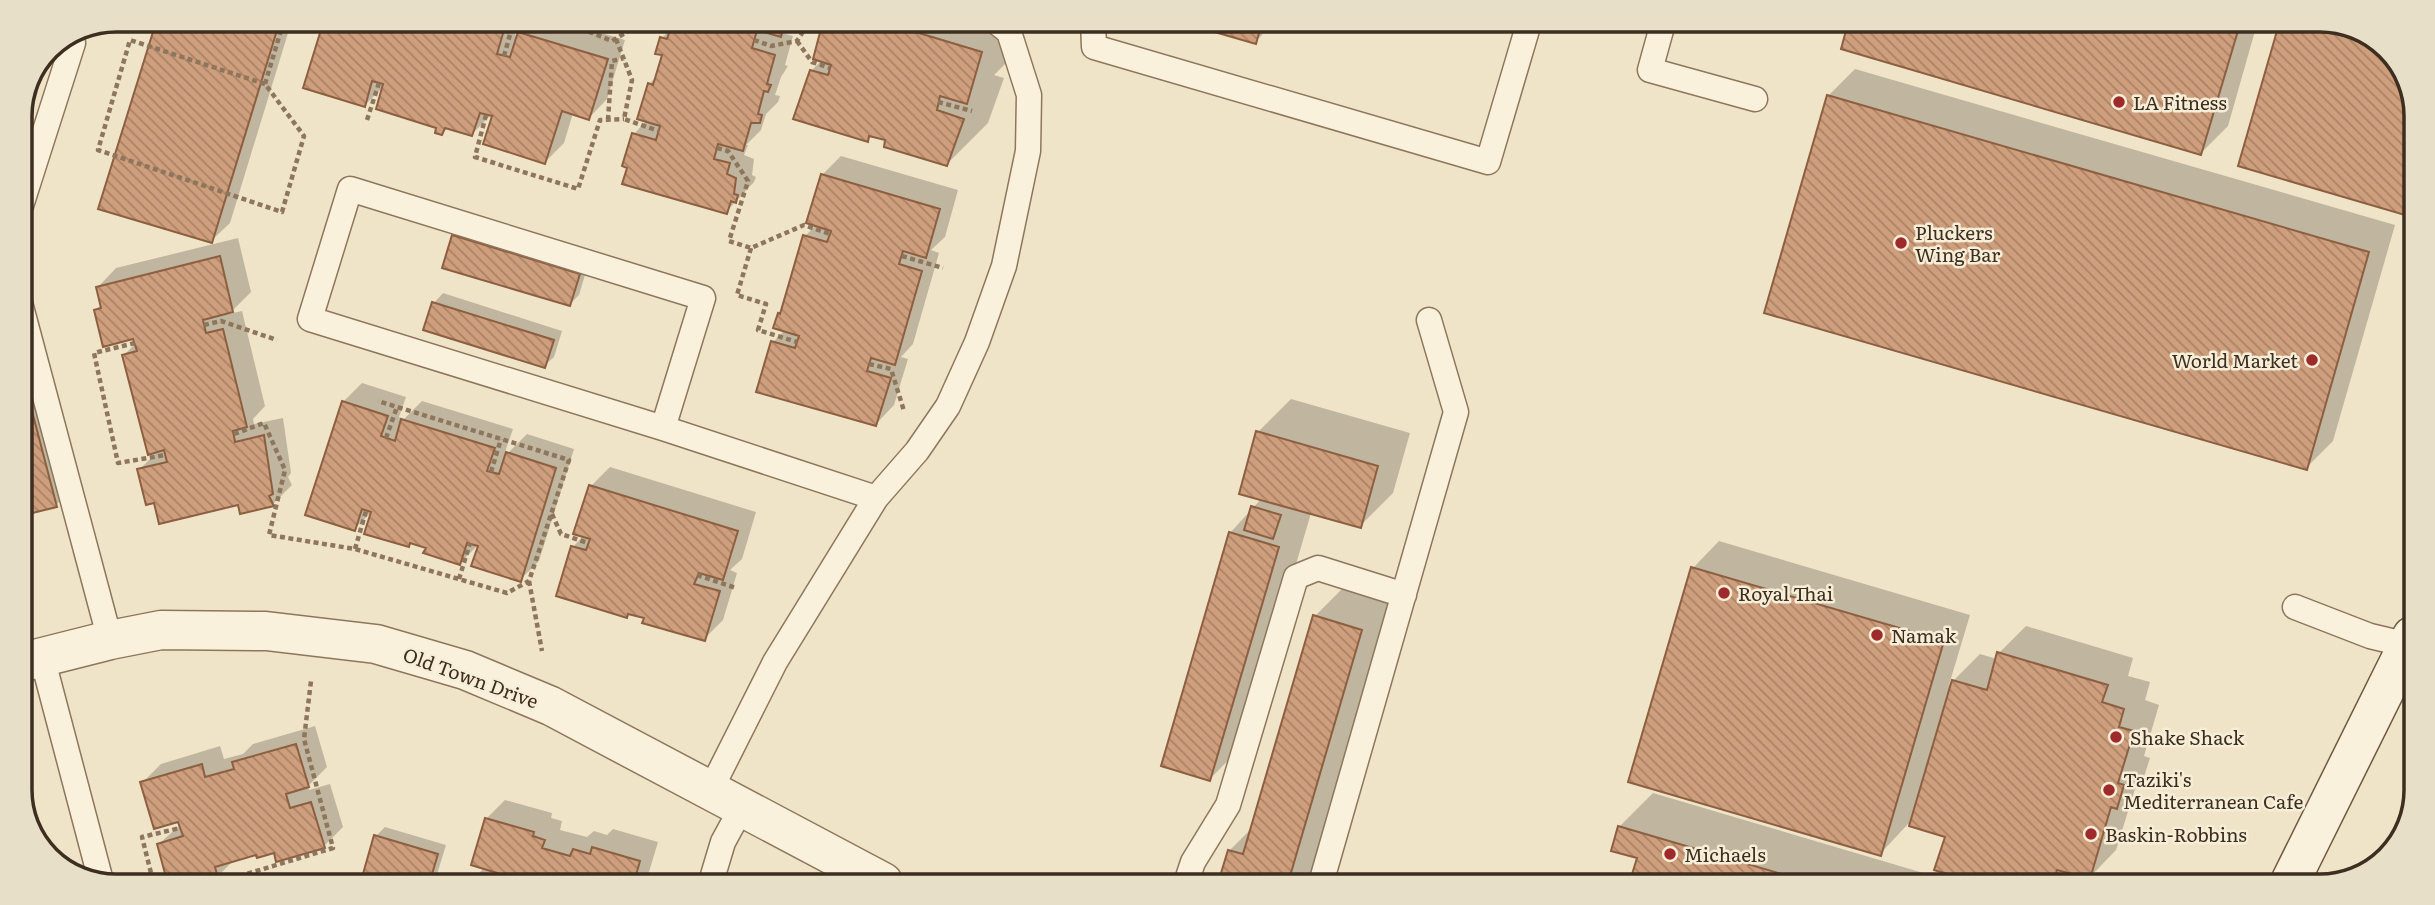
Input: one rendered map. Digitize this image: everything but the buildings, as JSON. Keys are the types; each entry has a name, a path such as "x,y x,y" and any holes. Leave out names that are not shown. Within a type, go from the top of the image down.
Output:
{"street":[{"name":"Old Town Drive","path":"32,660 161,630 266,631 376,644 465,670 551,706 864,874"},
{"path":"2294,874 2404,654"}],"lane":[{"path":"713,874 723,842 726,799 775,662 876,498 917,451 948,406 977,342 1004,266 1028,151 1029,96 1009,32"},
{"path":"1093,32 1094,47 1488,162 1526,32"},
{"path":"1661,32 1650,70 1755,99"},
{"path":"32,171 73,44"},
{"path":"663,428 703,298 350,189 310,319 663,428 876,498"},
{"path":"1324,874 1457,412 1429,320"},
{"path":"32,348 110,640"},
{"path":"1189,874 1193,862 1228,805 1296,577 1318,568 1404,594"},
{"path":"2295,607 2370,636 2404,641"},
{"path":"32,662 54,695 99,872"}],"path":[{"path":"265,84 280,32"},
{"path":"504,56 511,32"},
{"path":"592,32 612,41 627,32"},
{"path":"754,40 771,46 797,41 803,32"},
{"path":"616,39 632,80 624,118"},
{"path":"130,40 265,84 304,136 282,212 98,150 130,40"},
{"path":"797,41 812,62 830,68"},
{"path":"608,120 612,61 624,58"},
{"path":"367,120 379,83"},
{"path":"938,102 972,111"},
{"path":"486,115 475,158 578,189 600,120 624,118 659,131"},
{"path":"717,148 728,150 748,181 729,241 751,248 804,225 830,234"},
{"path":"751,248 737,295 766,304 758,330 797,342"},
{"path":"902,256 943,268"},
{"path":"204,325 221,321 277,340"},
{"path":"135,344 94,353 118,463 165,454"},
{"path":"869,364 891,369 917,451"},
{"path":"378,401 569,460 529,581 542,651"},
{"path":"386,438 397,407"},
{"path":"234,435 264,423 285,470 269,535 355,549 507,593 529,581"},
{"path":"491,472 501,439"},
{"path":"355,549 366,511"},
{"path":"551,513 561,534 588,542"},
{"path":"459,579 470,543"},
{"path":"697,575 736,588"},
{"path":"246,874 333,848 303,739 311,681"},
{"path":"151,874 142,837 180,828"}],"place":[{"name":"LA Fitness","path":"2119,102"},
{"name":"Pluckers Wing Bar","path":"1901,243"},
{"name":"World Market","path":"2312,360"},
{"name":"Royal Thai","path":"1724,593"},
{"name":"Namak","path":"1877,635"},
{"name":"Shake Shack","path":"2116,737"},
{"name":"Taziki's Mediterranean Cafe","path":"2109,790"},
{"name":"Baskin-Robbins","path":"2091,834"},
{"name":"Michaels","path":"1670,854"}]}
